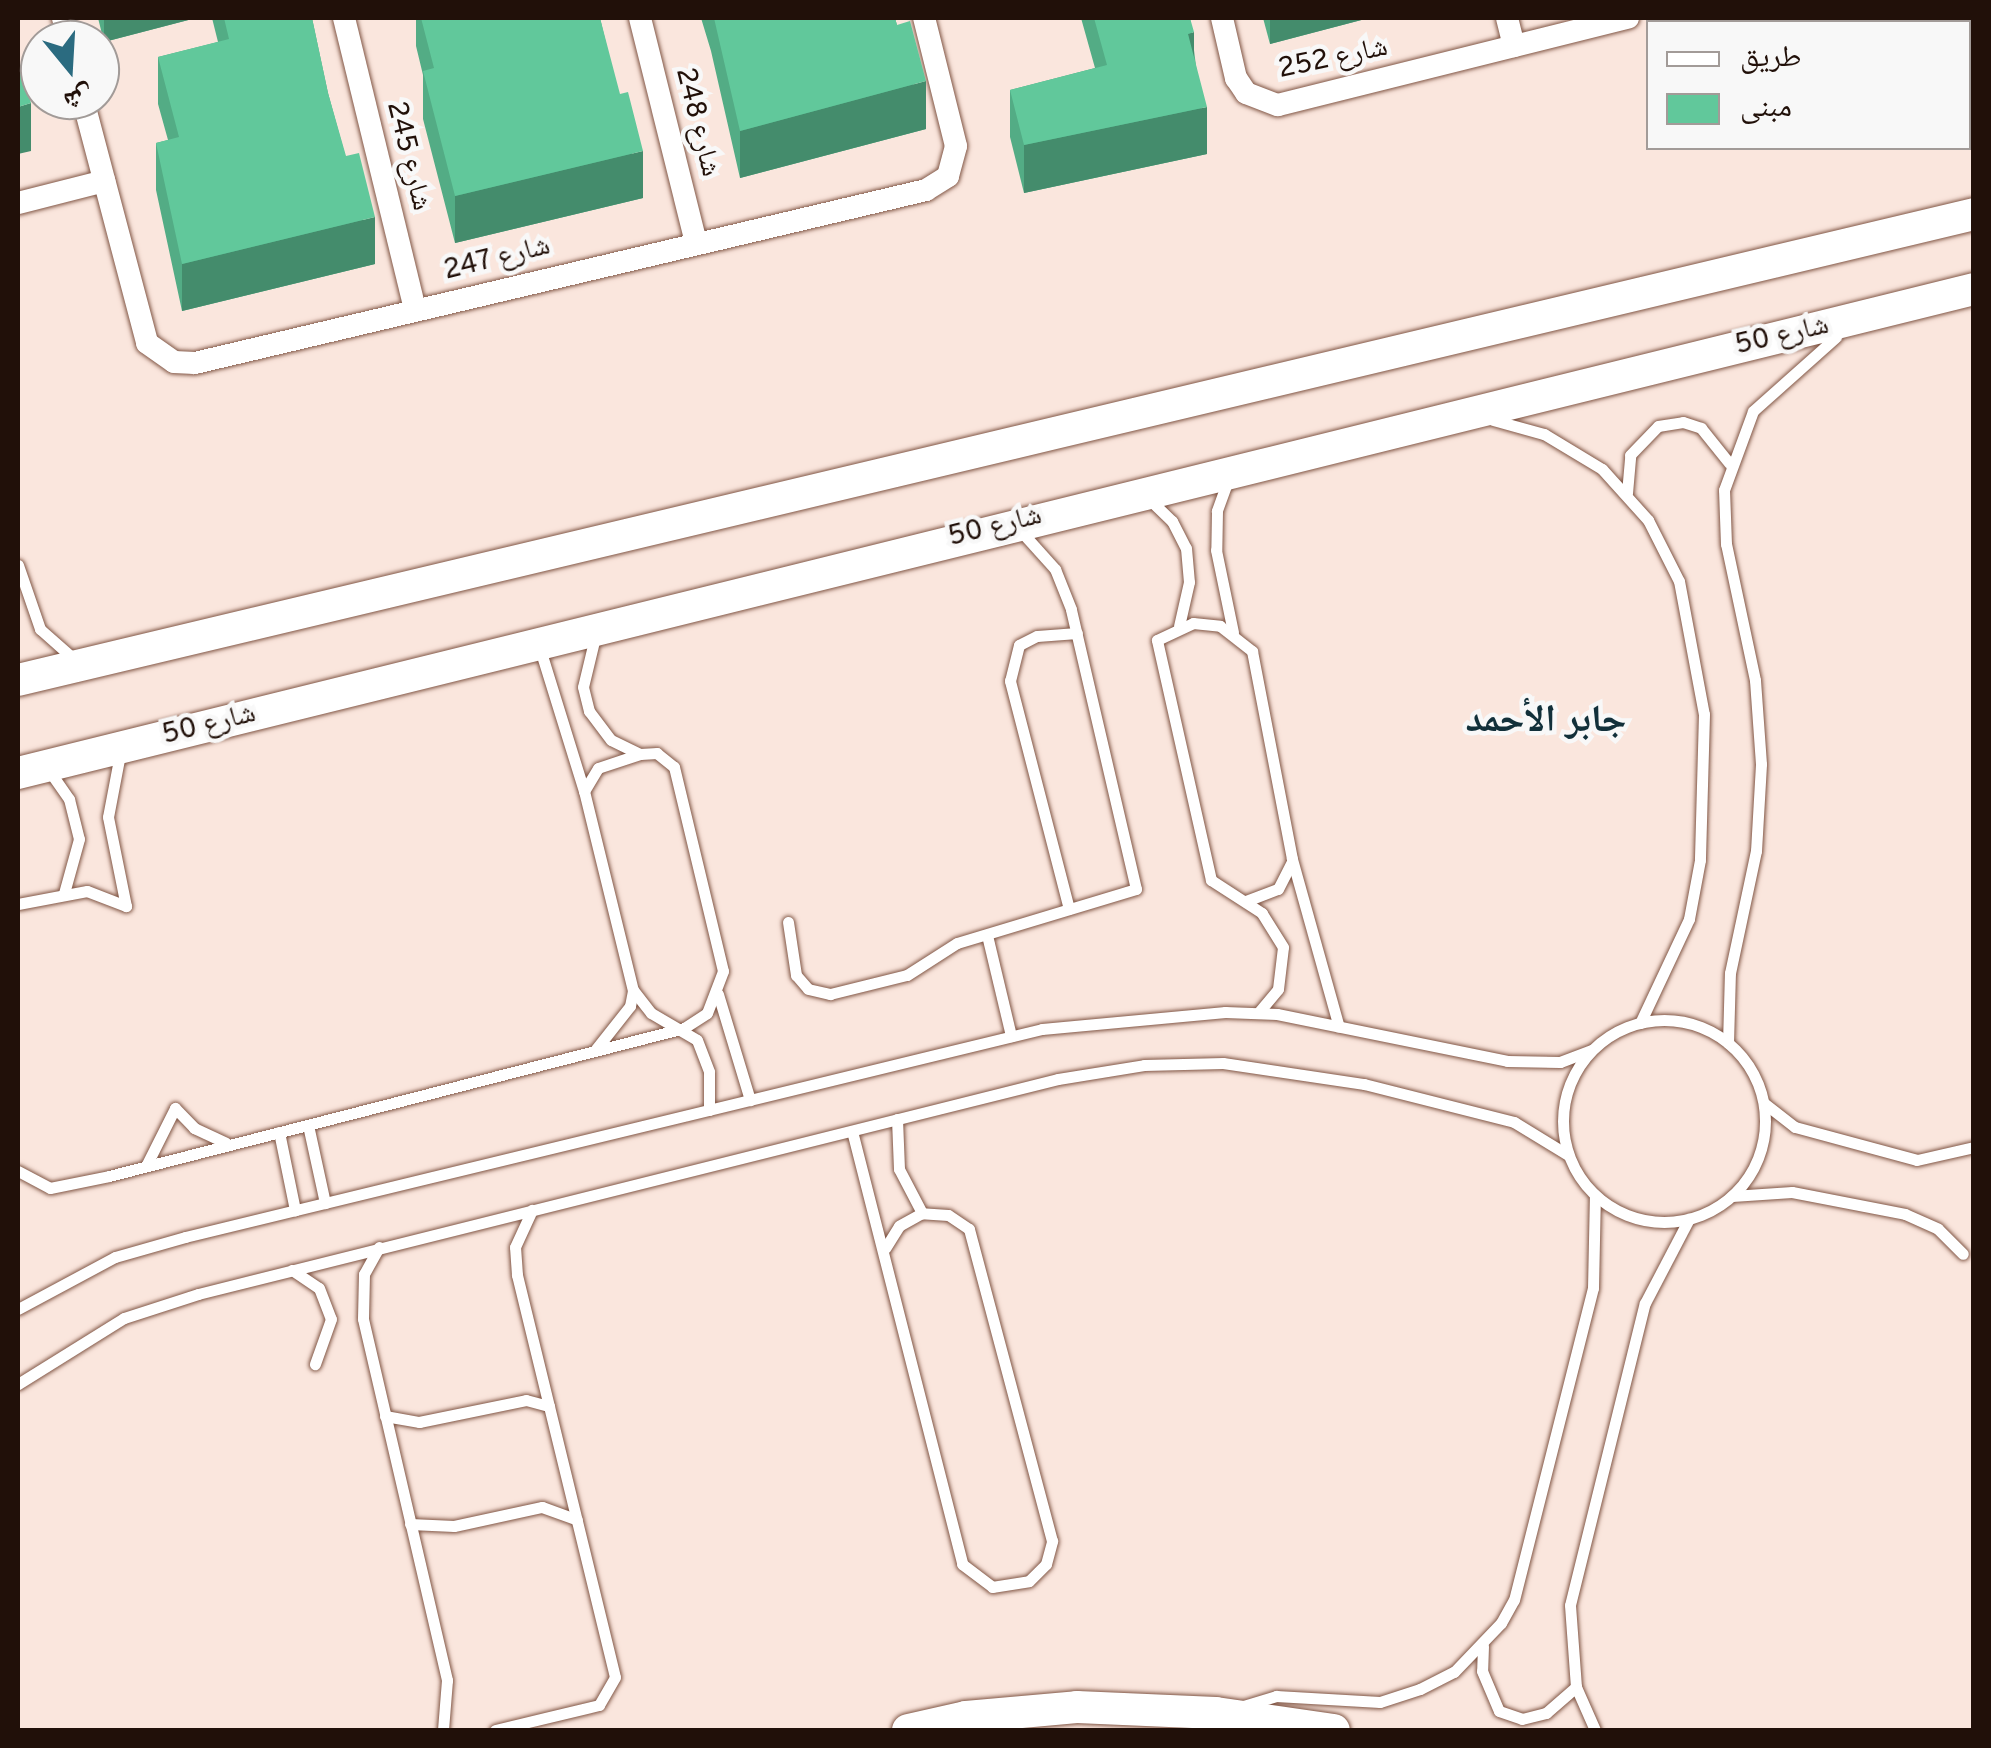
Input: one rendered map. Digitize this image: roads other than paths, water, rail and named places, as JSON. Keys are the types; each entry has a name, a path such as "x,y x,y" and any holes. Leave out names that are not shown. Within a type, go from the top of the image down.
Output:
{"main road":[{"path":"18,680 1974,214"},
{"name":"شارع 50","path":"31,769 1444,415 1974,288"},
{"path":"908,1730 966,1717 1077,1707 1216,1714 1334,1730"}],"street":[{"name":"شارع 245","path":"344,18 414,309"},
{"name":"شارع 248","path":"640,18 696,242"},
{"name":"شارع 247","path":"89,120 147,343 174,362 195,363 926,190 948,176 956,146 924,18"},
{"name":"شارع 252","path":"1222,18 1246,92 1278,105 1628,18"},
{"path":"1507,18 1514,46"},
{"path":"18,204 104,181"}],"lane":[{"path":"1728,1043 1730,973 1756,852 1761,764 1755,680 1726,544 1729,463 1752,411 1773,386 1822,344 1878,312"},
{"path":"1444,415 1512,423 1544,434 1627,493 1666,549 1678,581 1697,664 1706,766 1689,919 1640,1023"},
{"path":"1627,493 1630,455 1658,426 1684,422 1700,428 1729,463"},
{"path":"1232,632 1216,550 1217,511 1234,468"},
{"path":"1137,492 1172,521 1186,548 1189,582 1180,626"},
{"path":"788,922 796,975 808,989 830,994 907,974 958,943 1138,884 1077,633 1055,569 1013,523"},
{"path":"18,565 40,629 84,664"},
{"path":"1258,1013 1278,989 1283,947 1262,913 1210,880 1157,640 1180,626 1206,622 1232,632 1252,651 1292,859 1340,1026"},
{"path":"602,626 587,652 583,686 589,711 611,740 640,754"},
{"path":"1070,909 1010,681 1019,646 1077,633"},
{"path":"538,643 584,791 632,990 630,1006 595,1050"},
{"path":"18,904 87,890 126,906 108,818 110,785 124,746"},
{"path":"18,1170 50,1188 684,1028 706,1014 718,994 724,970 674,768 657,753 640,754 598,768 584,791"},
{"path":"31,769 69,799 79,839 64,893"},
{"path":"1236,899 1259,900 1278,889 1292,859"},
{"path":"987,934 1011,1036"},
{"path":"632,990 651,1013 684,1028 704,1054 709,1110"},
{"path":"718,994 750,1100"},
{"path":"18,1309 115,1257 325,1202 1011,1036 1156,1014 1258,1013 1507,1061 1560,1062 1592,1050 1640,1023 1686,1023 1728,1043 1753,1073 1764,1103 1763,1144 1732,1196"},
{"path":"1568,1155 1565,1099 1592,1050"},
{"path":"18,1384 124,1318 292,1270 1058,1079 1144,1065 1224,1063 1364,1084 1514,1122 1568,1155 1595,1196 1639,1220 1689,1219 1732,1196 1792,1192 1905,1214 1938,1229 1963,1254"},
{"path":"1764,1103 1794,1128 1918,1160 1974,1147"},
{"path":"146,1166 176,1108 205,1135 230,1144"},
{"path":"897,1119 899,1169 922,1213"},
{"path":"308,1125 325,1202"},
{"path":"852,1131 886,1248 962,1564 992,1587 1028,1582 1046,1564 1052,1541 969,1230 948,1215 922,1213 898,1226 886,1248"},
{"path":"279,1132 295,1210"},
{"path":"1216,1714 1276,1696 1380,1702 1454,1672 1484,1646 1514,1600 1593,1288 1595,1196"},
{"path":"494,1730 589,1709 613,1688 614,1666 514,1261 532,1210"},
{"path":"1596,1730 1576,1687 1570,1605 1645,1303 1689,1219"},
{"path":"379,1247 364,1274 360,1304 447,1680 444,1730"},
{"path":"292,1270 319,1288 331,1318 315,1364"},
{"path":"385,1416 419,1422 526,1400 549,1406"},
{"path":"410,1524 454,1526 542,1507 577,1520"},
{"path":"1484,1646 1482,1671 1499,1711 1522,1718 1546,1713 1576,1687"}],"district":[{"name":"جابر الأحمد","path":"1546,722"}]}
